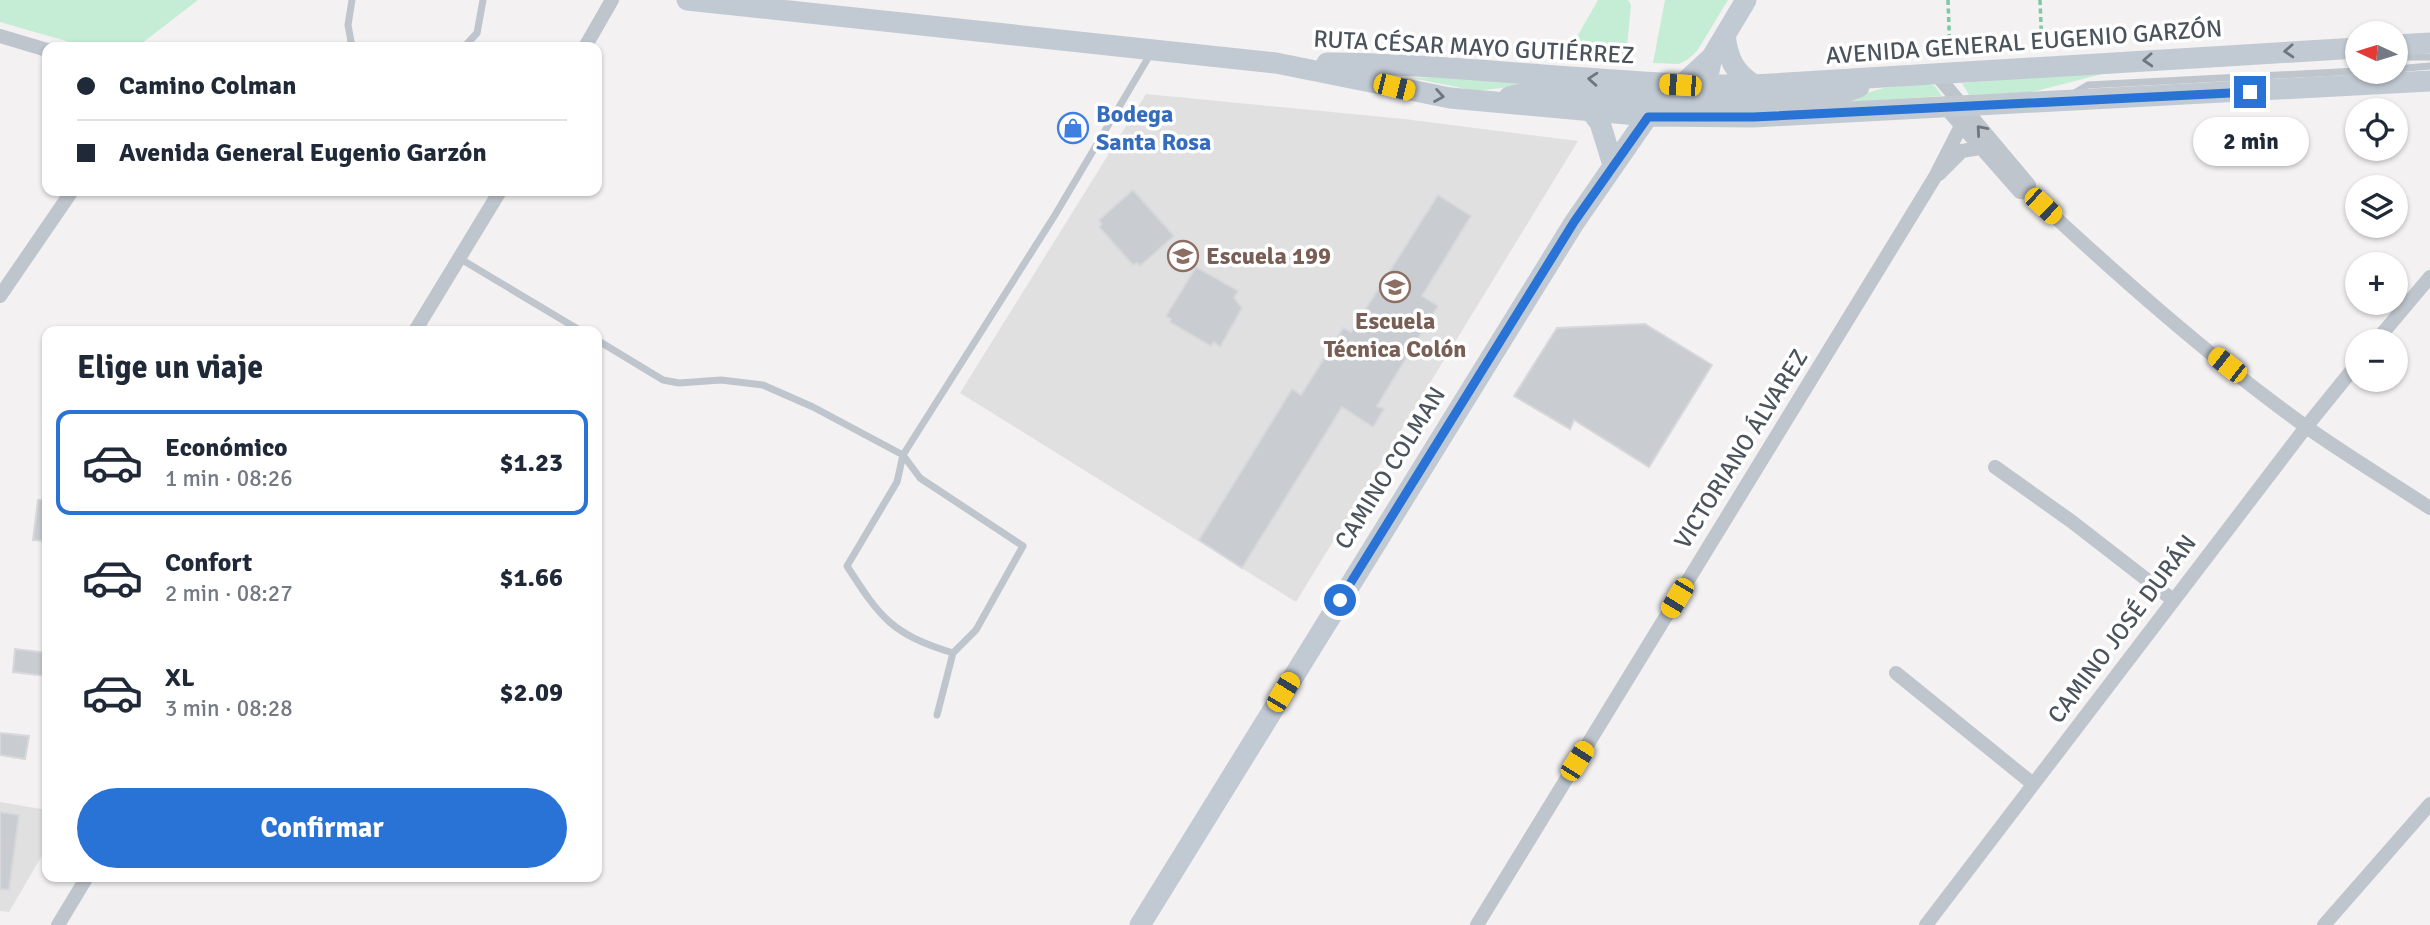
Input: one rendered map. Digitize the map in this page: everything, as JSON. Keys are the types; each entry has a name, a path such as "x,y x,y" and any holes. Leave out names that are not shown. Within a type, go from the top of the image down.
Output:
{"main road":[{"name":"RUTA CÉSAR MAYO GUTIÉRREZ","path":"687,0 1276,63 1368,64 1648,99 1737,117"},
{"name":"CAMINO COLMAN","path":"1140,925 1468,391 1613,165 1648,99 1682,85 1712,57 1746,0"},
{"path":"1725,36 1728,55 1734,68 1754,85"},
{"path":"2408,44 2430,43"},
{"name":"AVENIDA GENERAL EUGENIO GARZÓN","path":"1713,93 1754,85 1943,72 2345,50"},
{"name":"CAMINO COLMAN","path":"1712,57 1713,93"},
{"name":"RUTA CÉSAR MAYO GUTIÉRREZ","path":"1276,63 1439,96 1591,111 1648,99 1682,85 1713,93"},
{"path":"1494,102 1529,90 1648,99 1677,105 1713,93 1827,96 1851,90 1882,77"},
{"name":"AVENIDA GENERAL EUGENIO GARZÓN","path":"1737,117 1956,114 2060,101 2430,81"},
{"path":"1713,93 1724,111 1737,117"},
{"path":"1591,111 1600,122 1613,165"}],"street":[{"path":"588,42 612,0"},
{"path":"0,36 42,49"},
{"path":"1943,72 1956,114 1980,148 2020,192 2029,193 2081,243 2196,341 2306,426 2430,508"},
{"path":"1956,114 2029,186 2029,193"},
{"name":"VICTORIANO ÁLVAREZ","path":"1477,925 1935,177 1956,114"},
{"name":"VICTORIANO ÁLVAREZ","path":"1935,177 1962,151 1980,148"},
{"path":"0,296 69,196"},
{"path":"418,326 497,196"},
{"path":"2386,329 2430,276"},
{"name":"CAMINO JOSÉ DURÁN","path":"1926,925 2345,379"},
{"path":"1995,467 2173,600"},
{"path":"1896,673 2033,783"},
{"path":"2324,925 2430,804"},
{"path":"58,925 84,882"}],"lane":[{"path":"351,42 348,25 352,0"},
{"path":"469,42 477,33 483,0"},
{"path":"953,653 913,640 876,611 847,566 897,482 903,455 1055,215 1153,50"},
{"path":"2408,57 2430,57"},
{"path":"2408,68 2430,66"},
{"name":"AVENIDA GENERAL EUGENIO GARZÓN","path":"2060,101 2088,85 2345,71"},
{"path":"459,258 573,326"},
{"path":"602,343 663,380 679,383 722,380 763,385 813,407 903,455 920,478 1023,546 976,630 953,653 937,715"}],"path":[{"path":"1943,72 1948,0"},
{"path":"2040,0 2043,66"}],"shaded area":[{"path":"1146,94 1404,119 1578,141 1296,602 960,393"},
{"path":"0,802 42,809 42,856 9,912 0,911"}],"green space":[{"path":"0,0 198,0 143,42 70,42 0,22"},
{"path":"1598,0 1628,0 1631,5 1626,56 1569,51"},
{"path":"1665,0 1728,0 1697,51 1679,64 1653,63"},
{"path":"2114,71 2032,92 1969,95 1962,83"},
{"path":"1457,76 1593,88 1527,85 1476,91 1412,78"},
{"path":"1927,83 1935,86 1942,96 1753,108 1852,97 1884,88"}],"building":[{"path":"1133,190 1174,236 1140,266 1137,263 1133,265 1099,227 1102,224 1099,220"},
{"path":"1438,195 1471,216 1422,296 1438,306 1377,406 1384,409 1373,427 1342,407 1242,568 1199,540 1292,389 1301,395 1343,328 1351,332"},
{"path":"1196,267 1238,291 1234,298 1242,308 1220,347 1214,342 1211,346 1170,322 1171,319 1166,316"},
{"path":"1645,324 1712,365 1649,467 1574,420 1570,429 1514,396 1557,328"},
{"path":"38,500 42,500 42,541 33,540"},
{"path":"15,649 42,652 42,675 13,672"},
{"path":"0,733 29,736 25,759 0,755"},
{"path":"0,812 19,815 9,890 0,889"}],"place":[{"name":"Bodega Santa Rosa","path":"1073,128"},
{"name":"Escuela 199","path":"1183,256"},
{"name":"Escuela Técnica Colón","path":"1395,287"}],"route":[{"path":"1340,600 1574,222 1648,117 1753,117 2250,92"}]}
